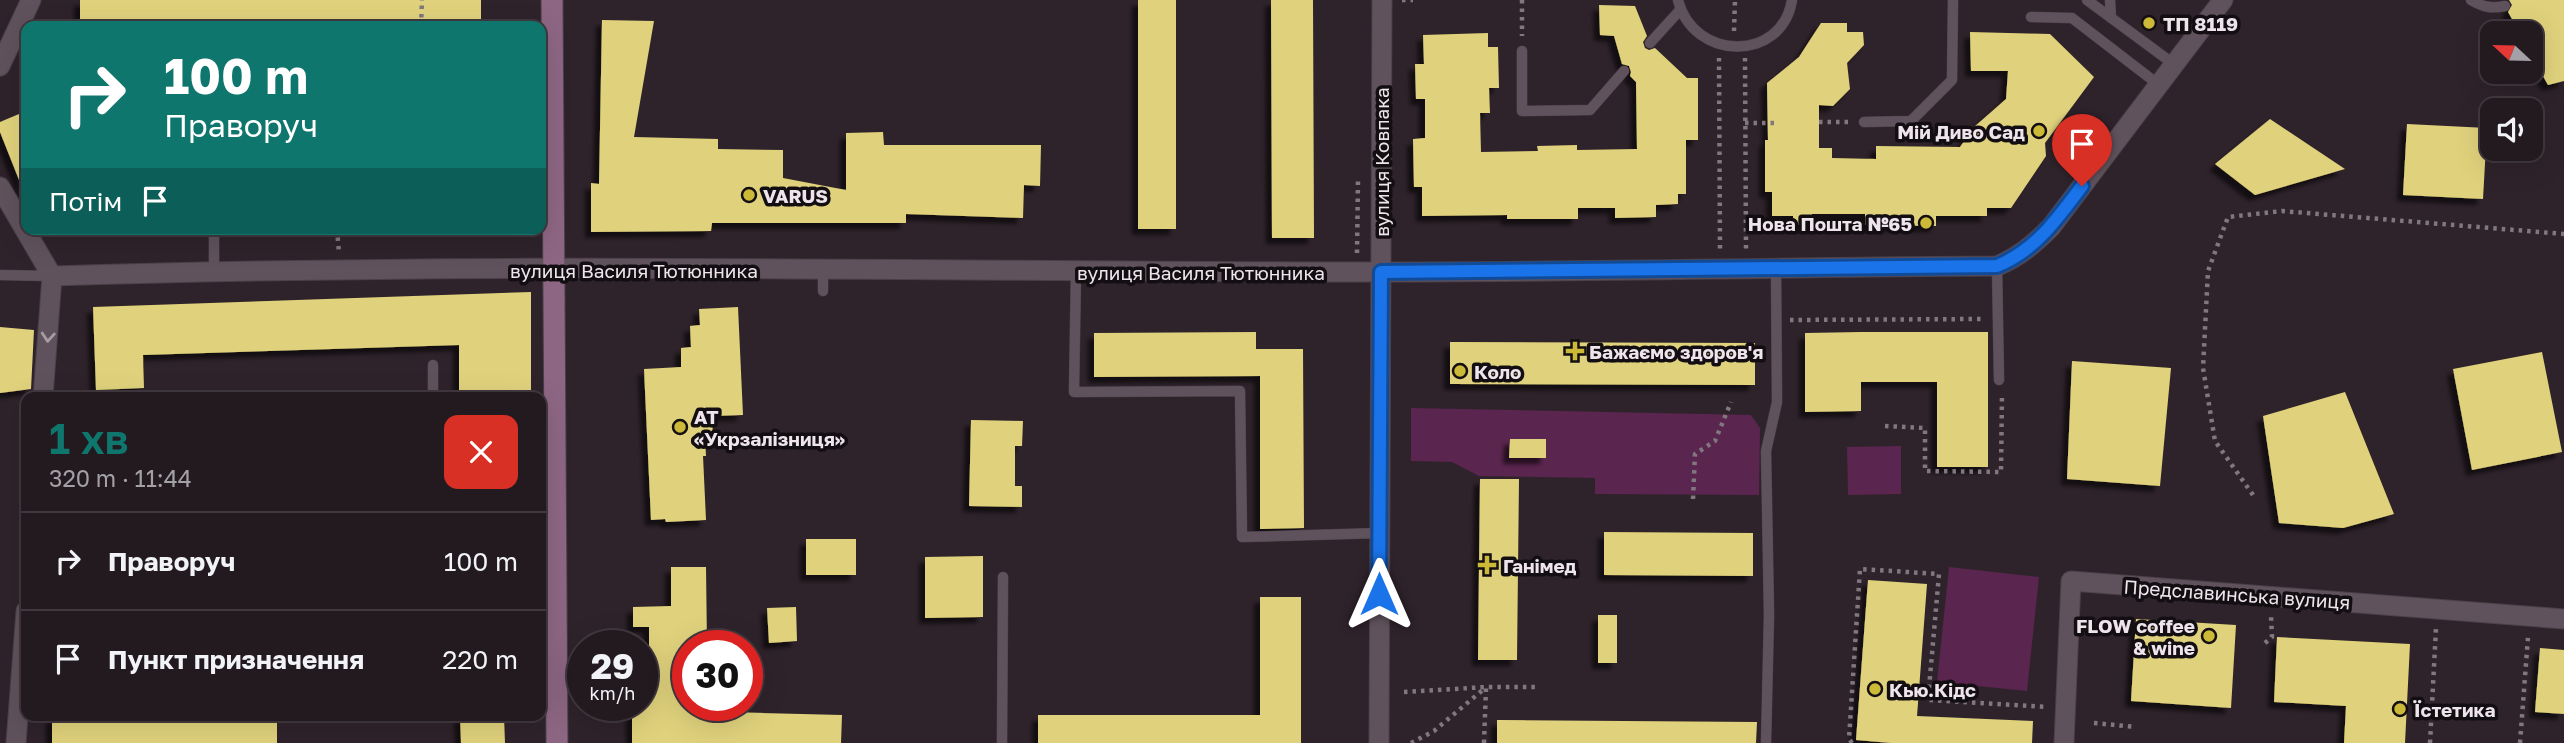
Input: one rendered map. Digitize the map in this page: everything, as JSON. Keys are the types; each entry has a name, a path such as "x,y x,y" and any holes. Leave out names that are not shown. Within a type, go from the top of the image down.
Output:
{"street":[{"path":"25,21 31,0"},
{"path":"552,0 552,624 557,743"},
{"name":"вулиця Ковпака","path":"1379,743 1382,0"},
{"name":"вулиця Василя Тютюнника","path":"52,276 214,270 553,268 1381,272 1997,266 2016,258 2033,246 2051,227 2223,0"},
{"path":"0,66 21,33"},
{"path":"0,187 21,223"},
{"path":"28,235 52,276 43,392"},
{"name":"Предславинська вулиця","path":"2064,743 2071,581 2564,620"},
{"path":"16,743 21,677"}],"lane":[{"path":"1650,43 1679,5 1693,29 1705,39 1719,45 1749,46 1776,31 1785,19 1793,0"},
{"path":"1864,122 1911,121 1952,80 1953,0"},
{"path":"2087,0 2175,65"},
{"path":"2110,0 2111,18"},
{"path":"2471,0 2482,6 2505,6"},
{"path":"2031,17 2072,18 2159,85"},
{"path":"1522,51 1522,111 1590,110 1624,71"},
{"path":"214,235 214,270"},
{"path":"1997,266 2000,380"},
{"path":"1766,743 1769,615 1766,450 1777,402 1776,267"},
{"path":"823,271 823,291"},
{"path":"1076,271 1074,392 1240,391 1242,537 1380,533"},
{"path":"0,275 52,276"},
{"path":"433,365 433,392"},
{"path":"1002,743 1003,578"}],"path":[{"path":"421,21 422,0"},
{"path":"1402,0 1413,0"},
{"path":"1522,0 1522,51"},
{"path":"1734,35 1735,0"},
{"path":"1719,55 1720,254"},
{"path":"1745,56 1746,253"},
{"path":"1819,122 1864,122"},
{"path":"1745,123 1775,123"},
{"path":"2253,495 2215,441 2203,368 2208,271 2228,217 2282,211 2564,234"},
{"path":"1777,320 1999,319"},
{"path":"1885,426 1925,428 1925,471 2001,472 2000,380"},
{"path":"1693,499 1695,454 1715,441 1731,402"},
{"path":"1852,743 1849,739 1860,569 1939,574 1928,700 2048,707"},
{"path":"2265,643 2272,637 2271,615"},
{"path":"2430,743 2436,628"},
{"path":"2520,743 2528,637"},
{"path":"1411,743 1434,731 1486,687"},
{"path":"1484,743 1486,687"},
{"path":"1404,692 1536,687"},
{"path":"2094,723 2136,727"}],"shaded area":[{"path":"1411,408 1751,415 1760,428 1759,495 1595,494 1595,478 1479,476 1452,462 1411,461"},
{"path":"1901,446 1901,494 1848,495 1847,447"},
{"path":"1949,567 2039,577 2027,691 1937,682"}],"building":[{"path":"80,0 481,0 481,21 80,21"},
{"path":"1138,0 1176,0 1176,229 1138,229"},
{"path":"1271,0 1313,0 1314,238 1272,238"},
{"path":"2509,0 2564,0 2564,81 2548,85 2543,76 2543,21 2513,21 2508,12 2512,5"},
{"path":"1599,5 1635,6 1647,36 1643,42 1645,48 1655,48 1687,78 1698,78 1698,140 1686,140 1686,194 1678,194 1678,204 1656,205 1656,217 1615,218 1615,208 1578,208 1578,219 1507,219 1507,215 1422,216 1422,187 1414,187 1413,139 1425,138 1425,99 1416,99 1415,64 1424,64 1423,35 1488,33 1488,47 1498,47 1499,88 1489,88 1490,113 1480,113 1481,152 1538,151 1537,146 1577,145 1577,150 1637,149 1636,82 1630,76 1629,66 1622,64 1614,36 1600,35"},
{"path":"602,20 654,21 634,137 718,139 718,149 783,150 783,178 846,190 846,133 883,132 884,145 1041,145 1040,186 1024,185 1023,218 906,214 906,223 712,223 711,231 591,232 591,183 599,184"},
{"path":"1821,23 1847,23 1847,32 1863,32 1864,45 1847,63 1850,89 1833,106 1819,105 1819,148 1832,148 1832,158 1876,159 1876,146 1960,147 1974,127 2006,99 2008,71 1971,71 1970,32 2050,34 2094,77 2045,143 2046,156 2011,208 1987,208 1987,216 1936,216 1936,226 1865,225 1865,214 1812,214 1812,225 1793,225 1793,216 1772,216 1772,192 1765,192 1767,83 1799,57"},
{"path":"19,114 21,119 21,185 0,132 0,122"},
{"path":"2270,119 2345,169 2255,195 2215,164"},
{"path":"2407,124 2480,128 2480,161 2485,161 2483,199 2403,195"},
{"path":"531,292 531,392 459,392 459,345 143,355 144,388 96,390 93,307"},
{"name":"АТ «Укрзалізниця»","path":"738,307 743,415 712,416 713,437 705,437 706,456 703,456 706,520 651,520 644,369 681,367 681,348 691,347 690,326 700,325 699,309"},
{"path":"0,327 34,330 31,389 0,393"},
{"path":"1256,332 1256,349 1303,349 1304,528 1260,529 1260,376 1094,377 1094,333"},
{"path":"1988,332 1988,467 1937,467 1937,382 1861,382 1861,411 1805,412 1805,333"},
{"path":"1450,342 1755,343 1755,385 1450,384"},
{"path":"2542,352 2562,452 2472,470 2453,369"},
{"path":"2072,361 2171,368 2160,486 2067,479"},
{"path":"2345,392 2394,514 2343,528 2279,523 2263,416"},
{"path":"971,420 1023,421 1022,446 1015,446 1015,486 1022,486 1022,507 969,506"},
{"path":"1510,439 1546,439 1546,458 1509,458"},
{"path":"1480,479 1519,479 1517,660 1478,660"},
{"path":"1604,532 1753,533 1753,576 1604,575"},
{"path":"806,539 856,539 856,575 806,575"},
{"path":"983,556 983,617 925,618 925,557"},
{"path":"671,567 706,567 707,630 672,630 672,721 763,721 763,713 842,715 841,743 632,743 632,721 658,721 658,630 633,627 633,607 671,606"},
{"path":"1868,580 1927,584 1917,716 2033,721 2032,743 1891,743 1856,740"},
{"path":"1260,597 1301,597 1301,743 1038,743 1038,715 1260,715"},
{"path":"796,607 797,641 769,643 767,608"},
{"path":"1598,615 1617,615 1617,663 1598,663"},
{"path":"2136,619 2236,625 2231,708 2131,701"},
{"path":"2277,637 2410,644 2405,743 2344,743 2346,706 2274,702"},
{"path":"2540,648 2564,650 2564,714 2535,712"},
{"path":"1497,720 1757,722 1756,743 1497,743"},
{"path":"52,721 277,721 277,743 52,743"},
{"path":"460,721 504,721 505,743 461,743"}],"place":[{"name":"ТП 8119","path":"2149,23"},
{"name":"Мiй Диво Сад","path":"2039,131"},
{"name":"VARUS","path":"749,195"},
{"name":"Нова Пошта №65","path":"1926,223"},
{"name":"Бажаємо здоров'я","path":"1575,351"},
{"name":"Коло","path":"1460,371"},
{"name":"АТ «Укрзалізниця»","path":"680,427"},
{"name":"Ганімед","path":"1487,565"},
{"name":"FLOW coffee & wine","path":"2209,636"},
{"name":"Кью.Кідс","path":"1875,689"},
{"name":"Їстетика","path":"2400,709"}],"route":[{"path":"1379,594 1381,272 1997,266 2016,258 2033,246 2082,186"}]}
